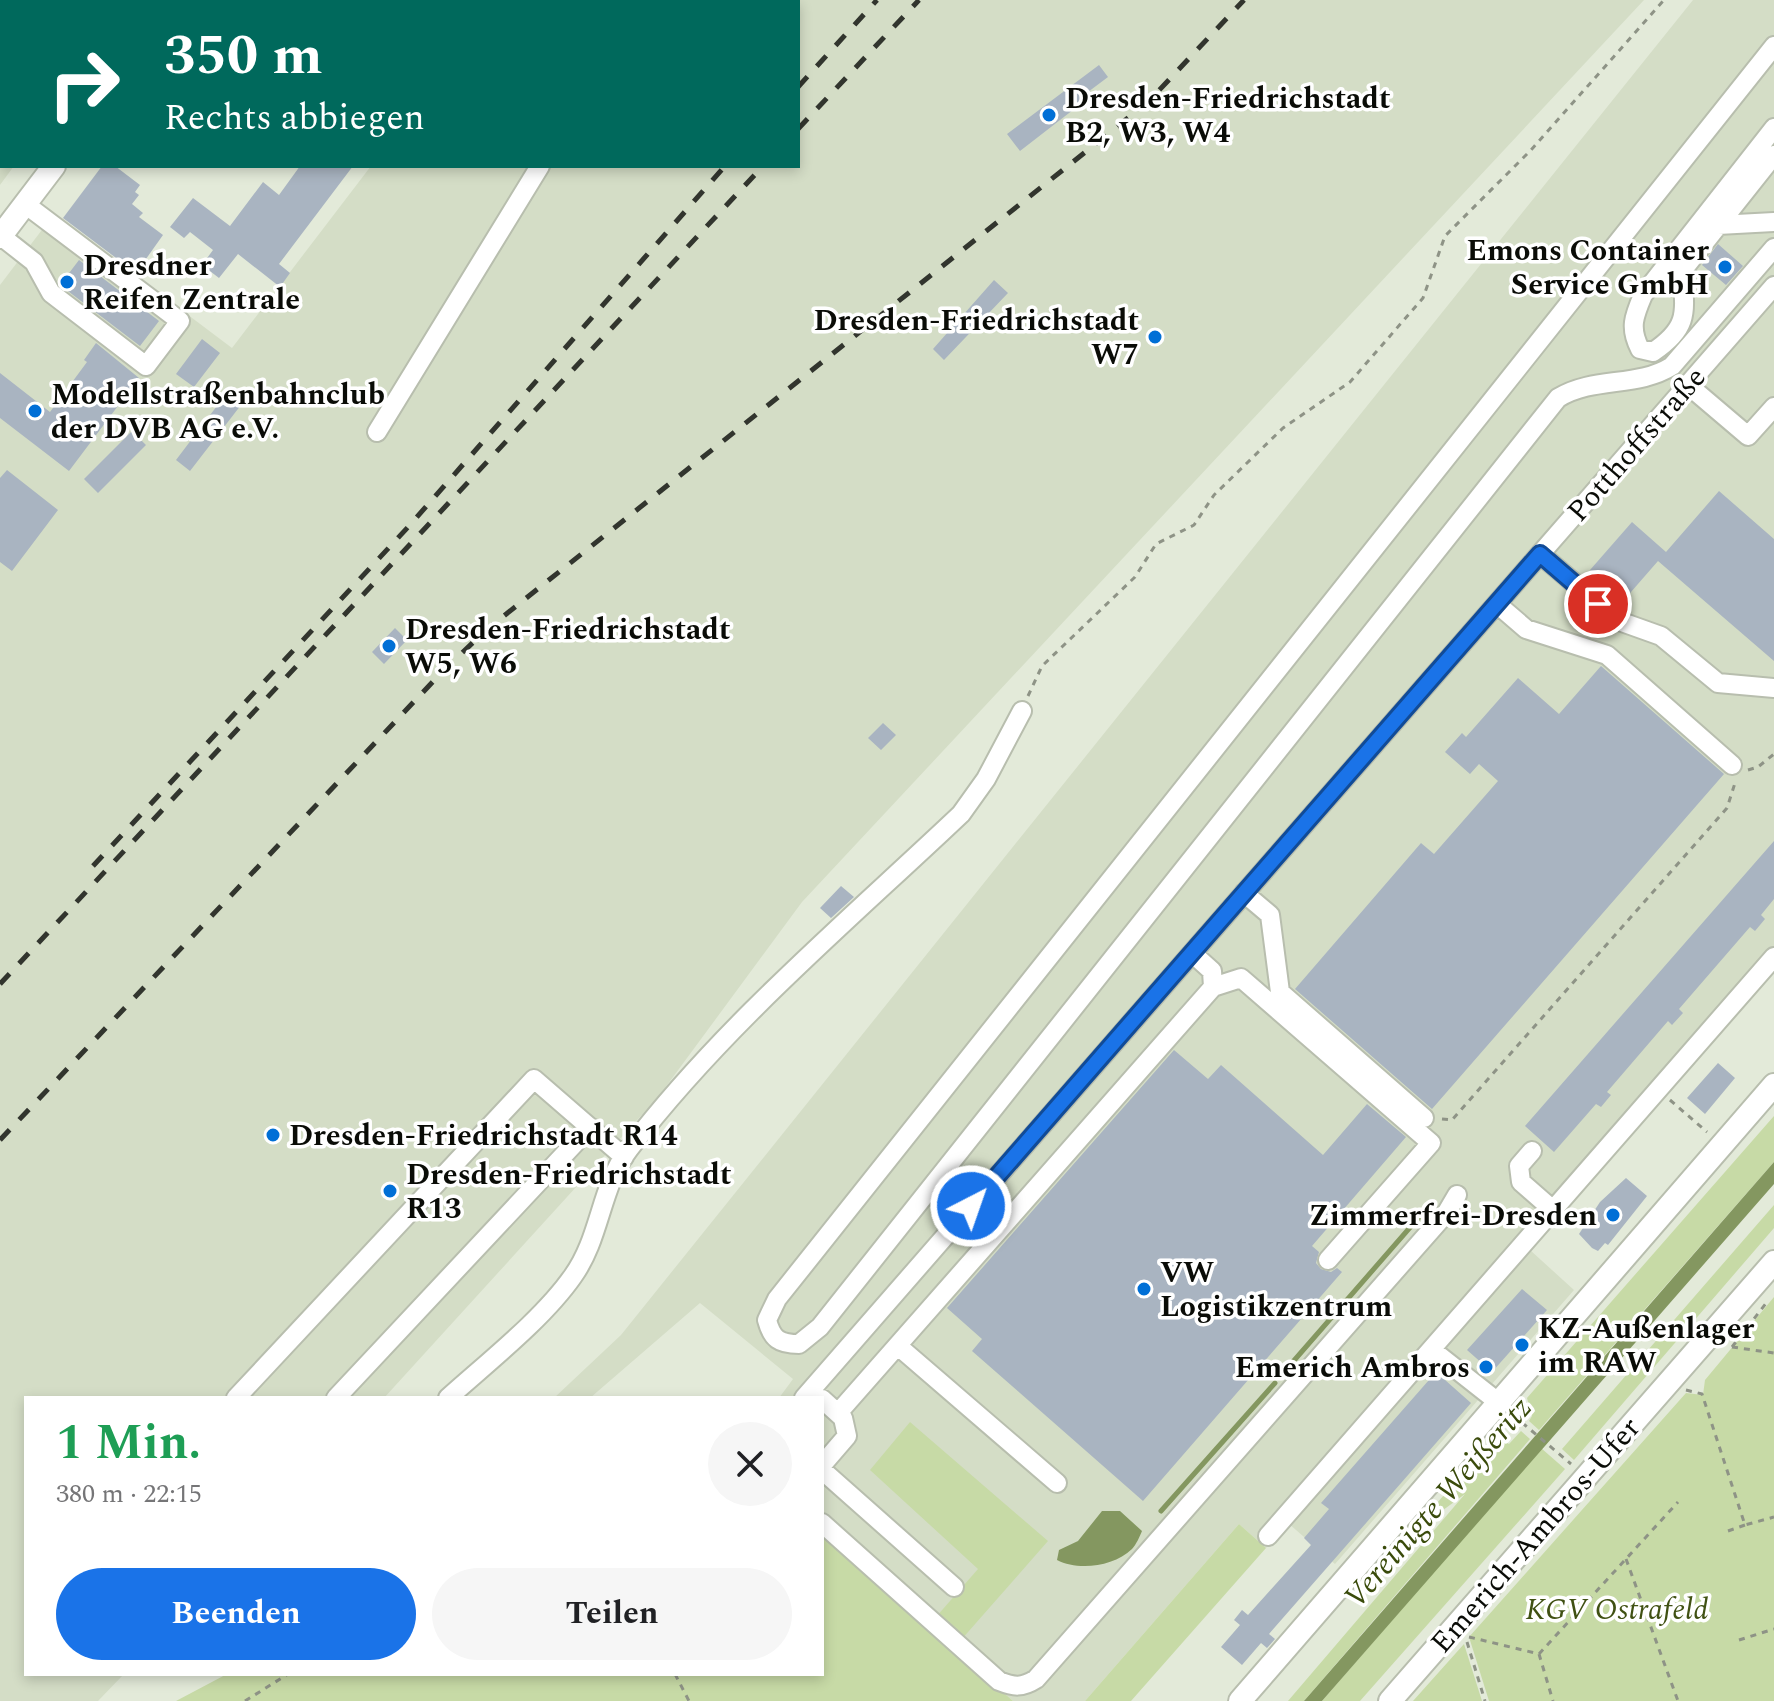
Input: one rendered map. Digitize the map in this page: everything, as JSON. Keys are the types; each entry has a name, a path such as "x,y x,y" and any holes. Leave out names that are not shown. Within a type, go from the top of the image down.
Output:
{"main road":[{"path":"0,236 52,168"},
{"path":"1240,1701 1505,1408 1774,1085"},
{"name":"Emerich-Ambros-Ufer","path":"1390,1701 1774,1262"}],"street":[{"path":"1774,46 777,1299 767,1320 771,1336 783,1344 799,1344 820,1327 1558,398 1593,383 1653,378 1672,366 1774,248"},
{"path":"1774,128 1643,295 1633,319 1633,335 1640,349 1653,352 1674,338 1686,315 1682,271 1774,155"},
{"path":"377,432 539,168"},
{"path":"0,236 34,262 51,293 146,366 180,321 25,204"},
{"path":"1718,225 1774,222"},
{"name":"Potthoffstraße","path":"814,1396 1192,953 1774,286"},
{"path":"1688,385 1748,436 1774,407"},
{"path":"1540,554 1619,621 1661,636 1718,683 1774,688"},
{"path":"1497,604 1526,629 1607,655 1732,765"},
{"path":"450,1396 548,1304 573,1275 592,1240 608,1184 624,1157 729,1034 961,814 986,779 1022,711"},
{"path":"1244,893 1270,915 1280,992 1424,1118"},
{"path":"1192,953 1212,971 1213,987"},
{"path":"1268,1536 1774,957"},
{"path":"838,1413 1213,987 1241,978 1431,1143 1328,1260"},
{"path":"238,1396 534,1079 624,1157"},
{"path":"338,1396 590,1127"},
{"path":"1532,1151 1519,1166 1521,1182 1553,1210"},
{"path":"824,1525 999,1681 1012,1686 1025,1686 1036,1679 1384,1284 1447,1212 1457,1195"},
{"path":"898,1346 1057,1483"},
{"path":"1432,1350 1505,1408"},
{"path":"824,1403 843,1418 847,1436 824,1465"},
{"path":"824,1469 954,1587"}],"path":[{"path":"1022,711 1042,666 1135,577 1156,544 1194,525 1214,495 1283,428 1350,382 1423,298 1445,236 1531,150 1664,0"},
{"path":"1732,765 1749,771 1774,754"},
{"path":"1424,1118 1452,1120 1727,808 1736,786 1732,765"},
{"path":"1657,1089 1722,1145"},
{"path":"1774,1293 1732,1347 1774,1353"},
{"path":"1690,1392 1702,1394 1745,1525"},
{"path":"1505,1408 1572,1465"},
{"path":"1539,1654 1678,1502"},
{"path":"1728,1531 1774,1517"},
{"path":"1626,1559 1678,1701"},
{"path":"1739,1640 1774,1629"},
{"path":"1485,1701 1465,1638 1539,1654"},
{"path":"1539,1654 1553,1701"},
{"path":"245,1701 285,1676"},
{"path":"676,1676 689,1701"}],"shaded area":[{"path":"800,0 1644,0 802,902 659,1096 386,1396 24,1396 24,1676 122,1676 98,1701 0,1701 0,285 54,214 232,348 369,168 800,168"},
{"path":"1693,0 1774,0 1774,972 1530,1250 1574,1290 1335,1564 1288,1523 1266,1548 1239,1524 1085,1701 1013,1701 824,1534 824,1396 780,1396 793,1379 700,1303 592,1396 556,1396 621,1335"},
{"path":"0,168 13,168 0,185"},
{"path":"1774,1162 1774,1184 1322,1701 1304,1701"},
{"path":"1102,1511 1120,1511 1142,1531 1132,1549 1115,1560 1095,1565 1075,1565 1057,1560 1059,1550 1078,1541"}],"green space":[{"path":"1774,1116 1774,1162 1539,1430 1529,1421 1532,1416 1527,1398"},
{"path":"1774,1205 1774,1228 1574,1460 1562,1449"},
{"name":"KGV Ostrafeld","path":"1774,1297 1774,1701 1489,1701 1469,1637 1686,1393 1703,1395 1705,1380"},
{"path":"910,1422 1048,1541 961,1640 936,1617 978,1569 870,1470"},
{"path":"1521,1431 1530,1439 1304,1701 1288,1701 1465,1494 1424,1524 1418,1525 1495,1436 1509,1444"},
{"path":"1541,1448 1565,1469 1360,1701 1322,1701"},
{"path":"1239,1524 1266,1548 1131,1701 1085,1701"},
{"path":"824,1534 1013,1701 176,1701 223,1676 824,1676"},
{"path":"1464,1644 1482,1701 1413,1701"}],"building":[{"name":"Dresden-Friedrichstadt B2, W3, W4","path":"1099,65 1108,77 1088,92 1091,96 1020,151 1007,134"},
{"path":"100,168 118,168 140,185 135,192 139,195 132,204 143,213 139,217 163,235 136,273 63,218"},
{"path":"299,168 351,168 279,264 290,273 280,287 238,254 219,278 202,265 213,250 190,232 184,238 170,227 193,198 230,226 263,182 279,195"},
{"name":"Emons Container Service GmbH","path":"1718,244 1743,266 1726,285 1702,265"},
{"path":"79,260 159,321 140,346 60,285"},
{"path":"994,280 1008,293 944,360 933,349"},
{"path":"202,339 220,353 194,387 176,374"},
{"path":"96,343 139,378 69,471 0,418 0,373 50,412 87,362 84,360"},
{"path":"226,394 241,405 190,471 176,460"},
{"path":"132,431 146,445 98,493 84,479"},
{"path":"7,470 58,510 12,571 0,562 0,478"},
{"path":"1719,491 1774,539 1774,661 1658,561 1624,600 1590,570 1632,522 1666,552"},
{"name":"Dresden-Friedrichstadt W5, W6","path":"395,628 407,640 384,664 372,652"},
{"path":"1601,666 1724,774 1432,1109 1295,989 1421,843 1434,854 1498,781 1479,764 1470,774 1445,752 1462,733 1466,737 1518,678 1559,714"},
{"path":"883,723 896,735 881,750 868,738"},
{"path":"1774,841 1774,899 1761,915 1765,919 1755,931 1750,927 1679,1009 1683,1013 1672,1025 1668,1021 1607,1092 1611,1095 1601,1107 1596,1104 1554,1152 1525,1126"},
{"path":"841,886 854,897 831,918 820,908"},
{"name":"VW Logistikzentrum","path":"1174,1050 1208,1079 1221,1065 1323,1155 1367,1104 1406,1137 1312,1246 1319,1252 1316,1263 1321,1269 1331,1272 1337,1268 1342,1272 1143,1501 972,1351 982,1339 947,1308"},
{"path":"1718,1063 1735,1078 1705,1114 1687,1098"},
{"name":"Zimmerfrei-Dresden","path":"1626,1178 1647,1196 1608,1245 1605,1243 1598,1251 1579,1234 1600,1202"},
{"path":"1522,1289 1547,1310 1492,1372 1467,1350"},
{"path":"1436,1372 1471,1403 1269,1634 1275,1639 1267,1648 1261,1643 1242,1665 1221,1647 1240,1625 1234,1620 1242,1610 1248,1615 1311,1545 1304,1538 1329,1509 1321,1503"}],"waterway":[{"path":"1291,1364 1420,1216"},
{"path":"1161,1511 1275,1383"}],"railway":[{"path":"800,85 877,0"},
{"path":"800,127 919,0"},
{"path":"0,1140 442,672 485,631 1148,102 1244,0"},
{"path":"93,866 409,526 723,168"},
{"path":"0,984 761,168"}],"place":[{"name":"Dresden-Friedrichstadt B2, W3, W4","path":"1049,115"},
{"name":"Emons Container Service GmbH","path":"1725,267"},
{"name":"Dresdner Reifen Zentrale","path":"67,282"},
{"name":"Dresden-Friedrichstadt W7","path":"1155,337"},
{"name":"Modellstraßenbahnclub der DVB AG e.V.","path":"35,411"},
{"name":"Dresden-Friedrichstadt W5, W6","path":"389,646"},
{"name":"Dresden-Friedrichstadt R14","path":"273,1135"},
{"name":"Dresden-Friedrichstadt R13","path":"390,1191"},
{"name":"Zimmerfrei-Dresden","path":"1613,1215"},
{"name":"VW Logistikzentrum","path":"1144,1289"},
{"name":"KZ-Außenlager im RAW","path":"1522,1345"},
{"name":"Emerich Ambros","path":"1486,1367"}],"route":[{"path":"971,1206 1540,554 1598,604"}],"water label":[{"name":"Vereinigte Weißeritz","path":"1437,1502"}]}
